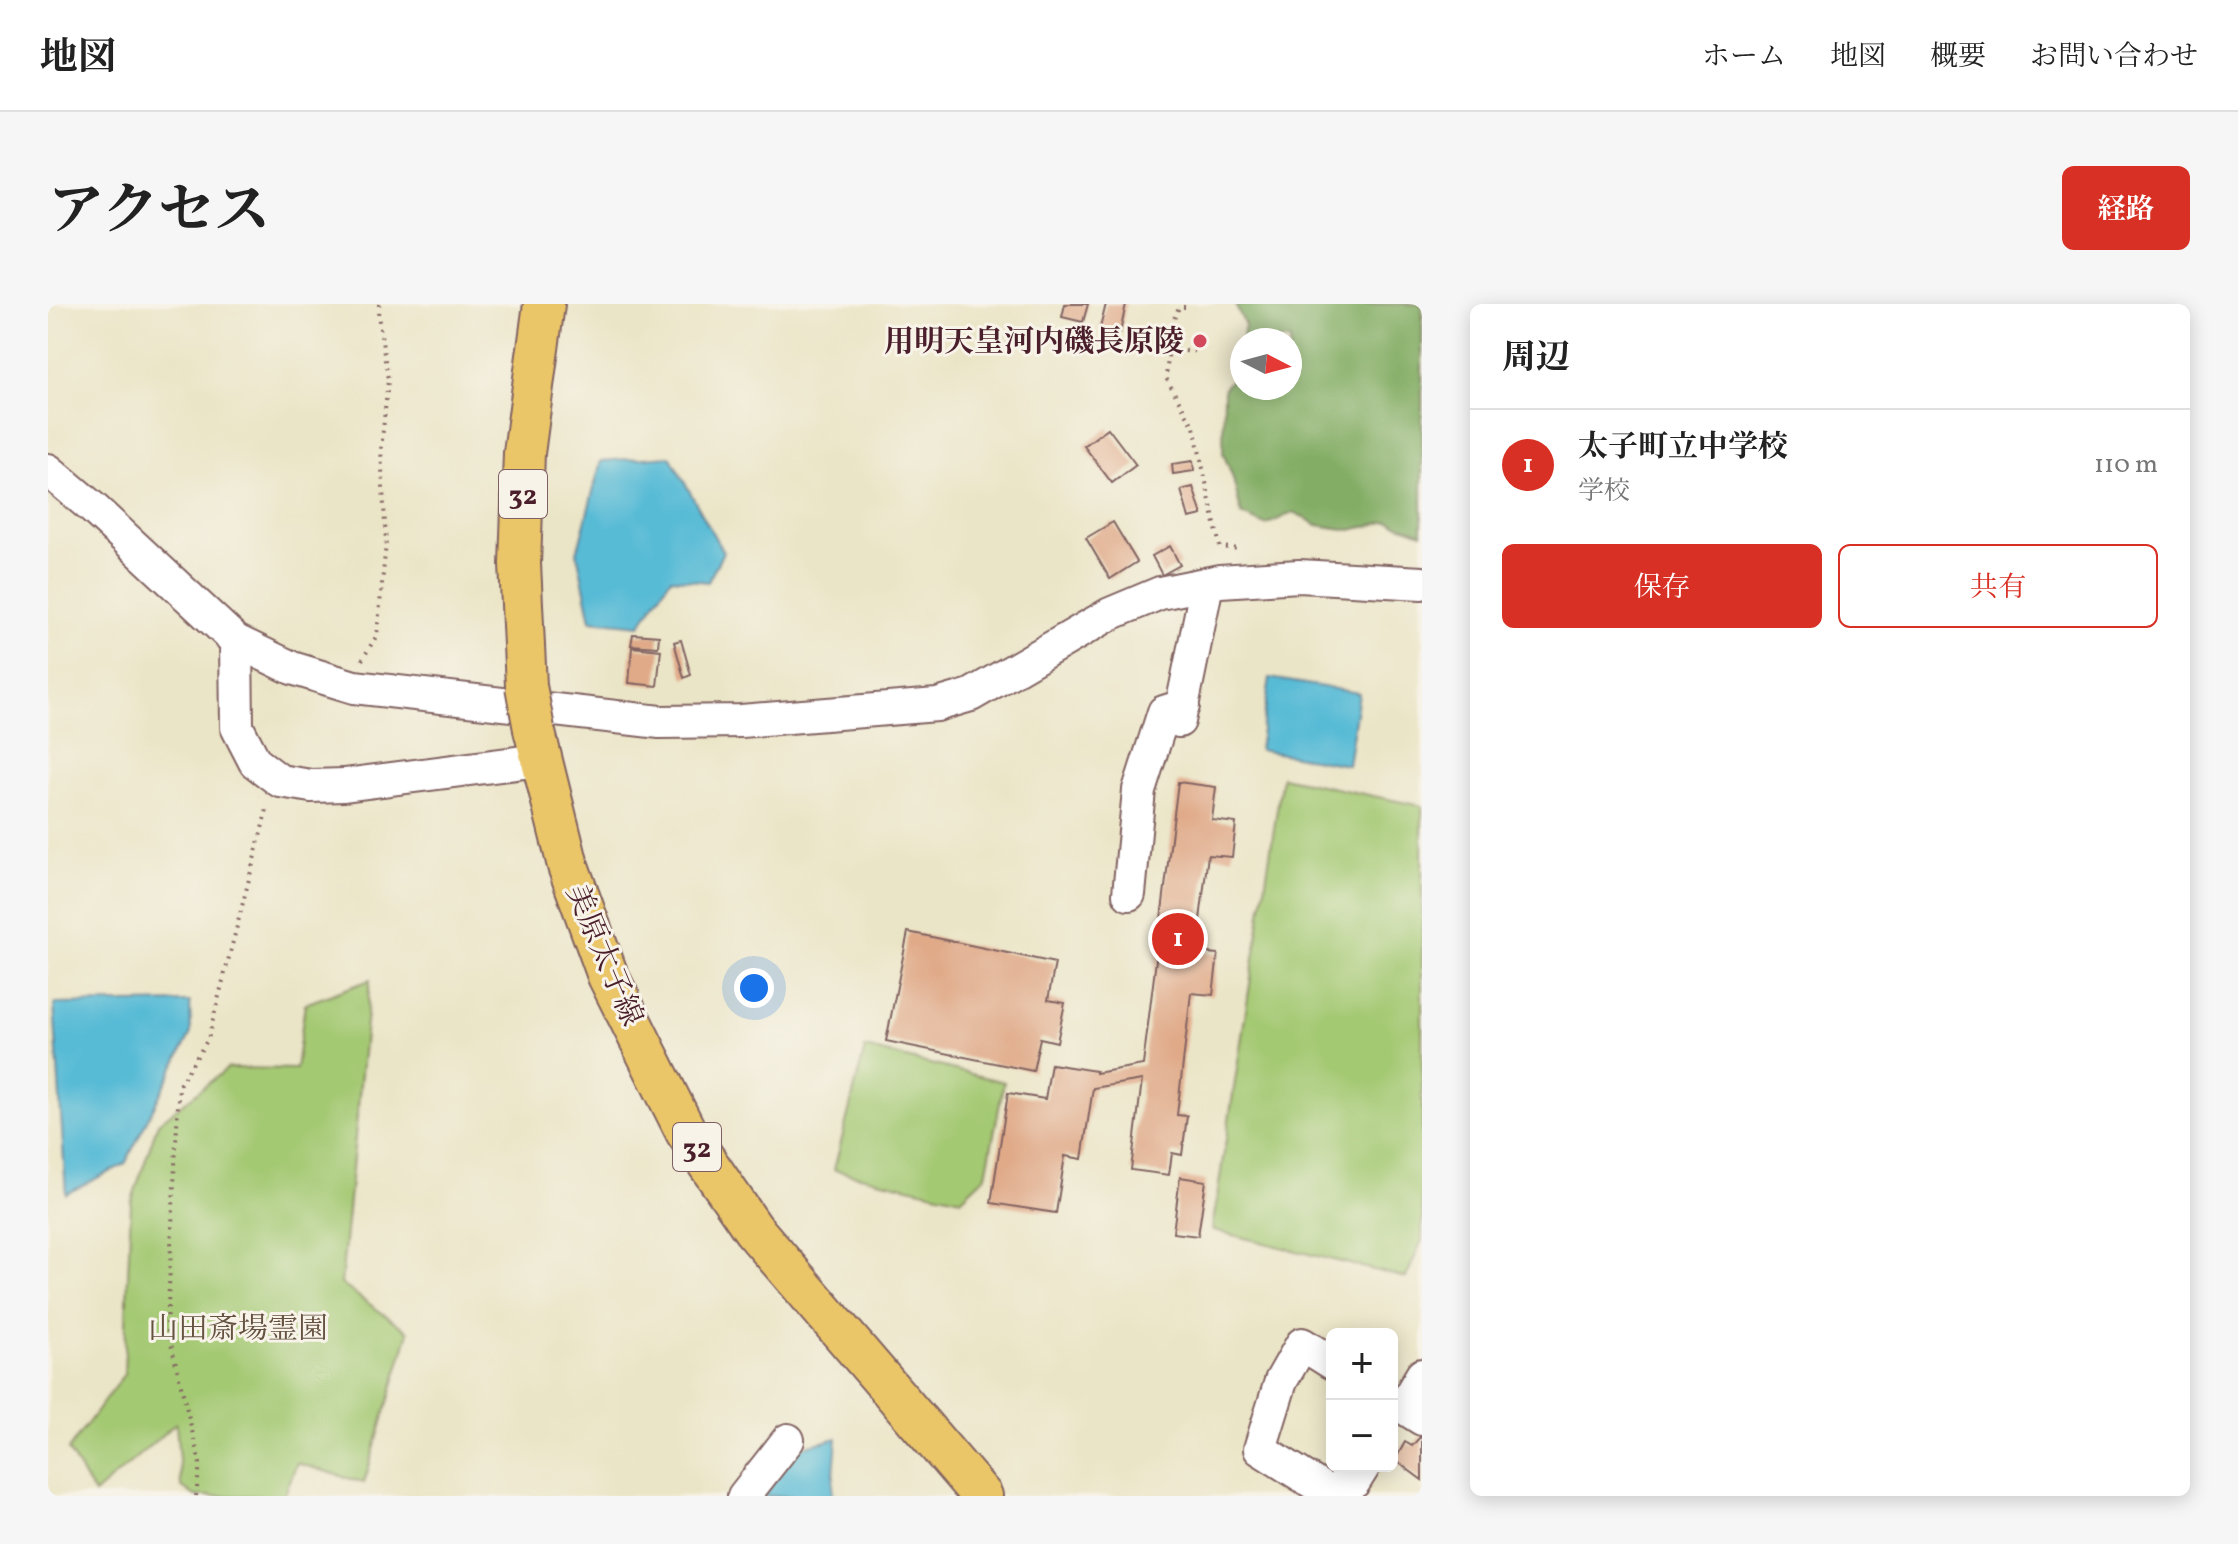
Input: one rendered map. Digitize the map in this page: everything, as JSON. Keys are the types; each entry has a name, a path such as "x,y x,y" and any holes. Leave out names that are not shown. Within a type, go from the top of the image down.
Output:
{"main road":[{"name":"美原太子線","path":"544,304 524,453 520,564 526,686 537,744 568,866 608,976 686,1132 753,1229 982,1496"}],"street":[{"path":"48,470 236,641 292,668 354,687 660,722 699,723 937,705 971,695 1110,614 1160,593 1207,584 1299,576 1422,583"},
{"path":"1129,894 1139,790 1164,712 1181,714 1207,584"},
{"path":"236,641 237,727 255,762 280,781 311,786 344,785 537,744"},
{"path":"1326,1359 1302,1344 1281,1381 1260,1449 1328,1492 1354,1482 1360,1472"},
{"path":"1402,1413 1422,1375"},
{"path":"744,1496 788,1440"}],"path":[{"path":"354,687 354,673 377,635 386,543 381,450 388,380 379,304"},
{"path":"1182,306 1171,326 1166,378 1194,427 1220,547"},
{"path":"1168,349 1194,352"},
{"path":"196,1496 200,1464 167,1327 179,1085 208,1039 270,799 280,781"}],"green space":[{"path":"1235,304 1422,304 1422,533 1389,521 1351,530 1317,525 1294,512 1266,525 1242,515 1223,453 1224,388 1230,381 1230,400 1302,400 1302,328 1244,328"},
{"path":"1282,777 1422,806 1422,1240 1406,1278 1212,1230"},
{"name":"山田斎場霊園","path":"370,980 341,1284 409,1332 364,1483 297,1463 284,1496 195,1496 181,1486 176,1423 94,1494 68,1450 124,1374 131,1203 158,1123 228,1068 296,1069 305,1004"},
{"path":"865,1048 1004,1082 986,1175 961,1199 834,1170"}],"water":[{"path":"670,456 723,552 708,582 671,578 640,625 591,620 577,553 601,461"},
{"path":"1270,678 1359,693 1348,765 1259,750"},
{"path":"190,1002 191,1033 125,1164 66,1194 54,1004"},
{"path":"837,1438 832,1496 762,1496 799,1448"}],"building":[{"path":"1065,304 1088,304 1083,322 1062,317"},
{"path":"1106,304 1126,304 1120,333 1100,328"},
{"path":"1108,428 1136,465 1112,483 1084,446"},
{"path":"1193,461 1194,471 1173,474 1172,464"},
{"path":"1193,487 1202,515 1189,518 1181,490"},
{"path":"1113,522 1137,562 1110,579 1086,538"},
{"path":"1170,546 1180,565 1162,575 1152,556"},
{"path":"633,634 659,636 658,647 631,645"},
{"path":"681,640 691,675 684,678 674,642"},
{"path":"632,647 661,650 657,686 629,683"},
{"path":"1178,782 1216,787 1212,820 1236,823 1232,857 1208,855 1196,952 1218,954 1213,995 1191,993 1177,1115 1187,1116 1182,1155 1172,1153 1169,1175 1131,1170 1142,1080 1093,1088 1082,1159 1065,1156 1056,1213 991,1203 1008,1093 1045,1099 1051,1064 1096,1073 1143,1065"},
{"path":"908,932 1055,963 1048,1000 1065,1003 1057,1042 1040,1038 1033,1071 886,1041"},
{"path":"1180,1177 1206,1181 1198,1236 1173,1233"},
{"path":"1422,1438 1422,1480 1398,1462 1398,1455 1405,1442 1412,1446"}],"place":[{"name":"用明天皇河内磯長原陵","path":"1200,341"},
{"name":"太子町立中学校","path":"1178,939"}]}
